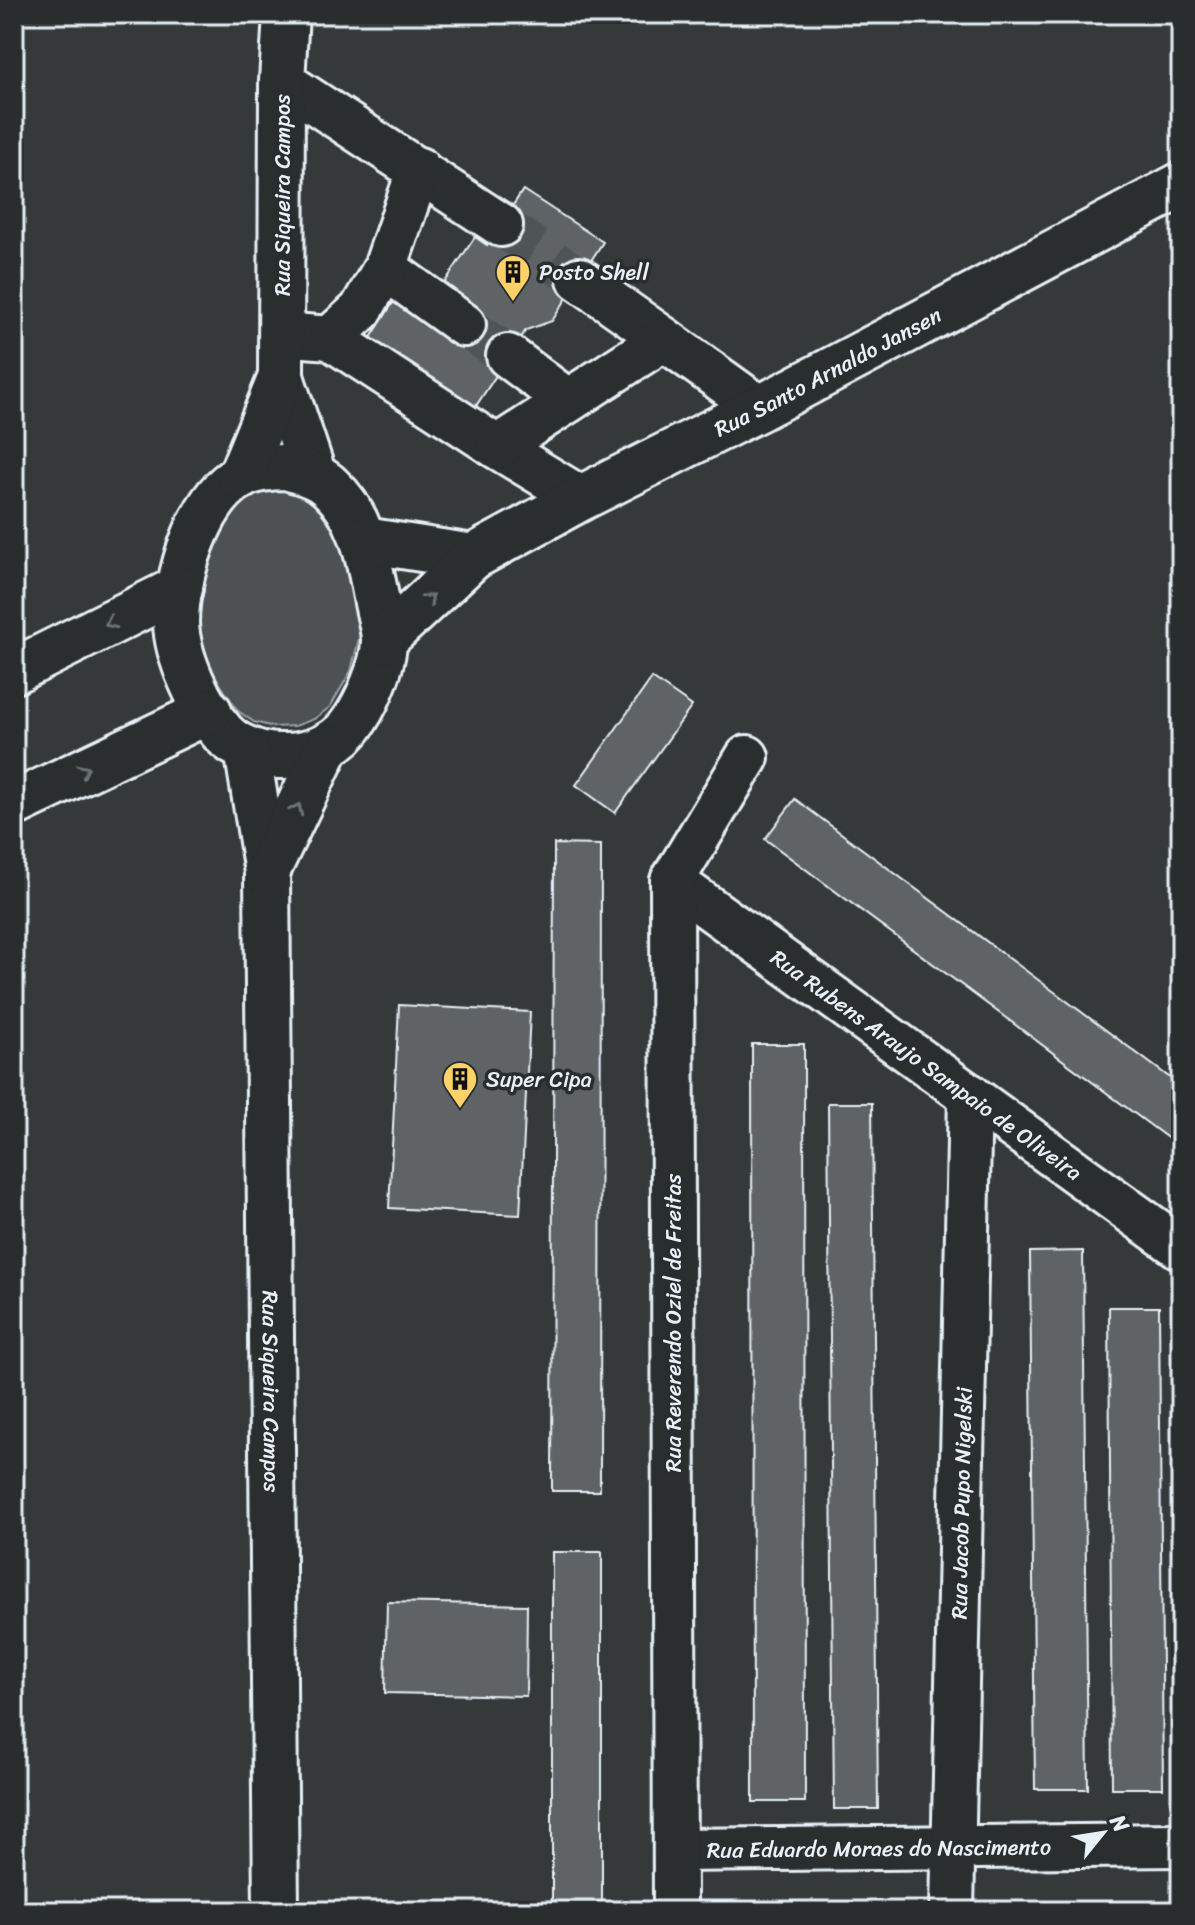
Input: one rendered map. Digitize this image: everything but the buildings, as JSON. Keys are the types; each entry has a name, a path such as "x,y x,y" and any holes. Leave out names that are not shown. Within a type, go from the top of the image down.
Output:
{"main road":[{"name":"Rua Siqueira Campos","path":"286,14 282,81 281,377 314,476"},
{"name":"Rua Santo Arnaldo Jansen","path":"384,640 473,557 1181,185"},
{"name":"Rua Siqueira Campos","path":"240,477 281,377"},
{"path":"272,467 286,467 314,476 329,485 345,503 364,540 384,640 373,687 348,729 327,747 301,756 274,757 247,749 224,735 191,684 176,625 183,565 208,511 221,492 240,477 272,467"},
{"path":"364,540 473,557"},
{"path":"14,671 180,588"},
{"path":"14,804 209,711"},
{"name":"Rua Siqueira Campos","path":"267,872 327,747"},
{"name":"Rua Siqueira Campos","path":"247,749 267,872 276,1911"}],"street":[{"path":"282,81 501,225"},
{"path":"330,338 361,310 385,268 419,169"},
{"path":"385,268 464,325"},
{"path":"579,279 760,408"},
{"path":"281,334 330,338 581,498"},
{"path":"497,447 664,339"},
{"path":"508,356 568,401"},
{"path":"672,881 747,757"},
{"name":"Rua Rubens Araujo Sampaio de Oliveira","path":"672,881 1181,1248"},
{"name":"Rua Reverendo Oziel de Freitas","path":"672,881 675,1911"},
{"name":"Rua Jacob Pupo Nigelski","path":"952,1911 970,1095"},
{"name":"Rua Eduardo Moraes do Nascimento","path":"675,1850 1181,1845"}],"shaded area":[{"path":"265,482 313,494 346,546 361,630 351,671 330,707 314,719 295,726 274,727 254,722 238,711 209,667 197,616 201,563 225,514"}],"tunnel":[{"path":"501,225 579,279"},
{"path":"464,325 508,356"}],"place":[{"name":"Posto Shell","path":"513,303"},
{"name":"Super Cipa","path":"460,1110"}]}
